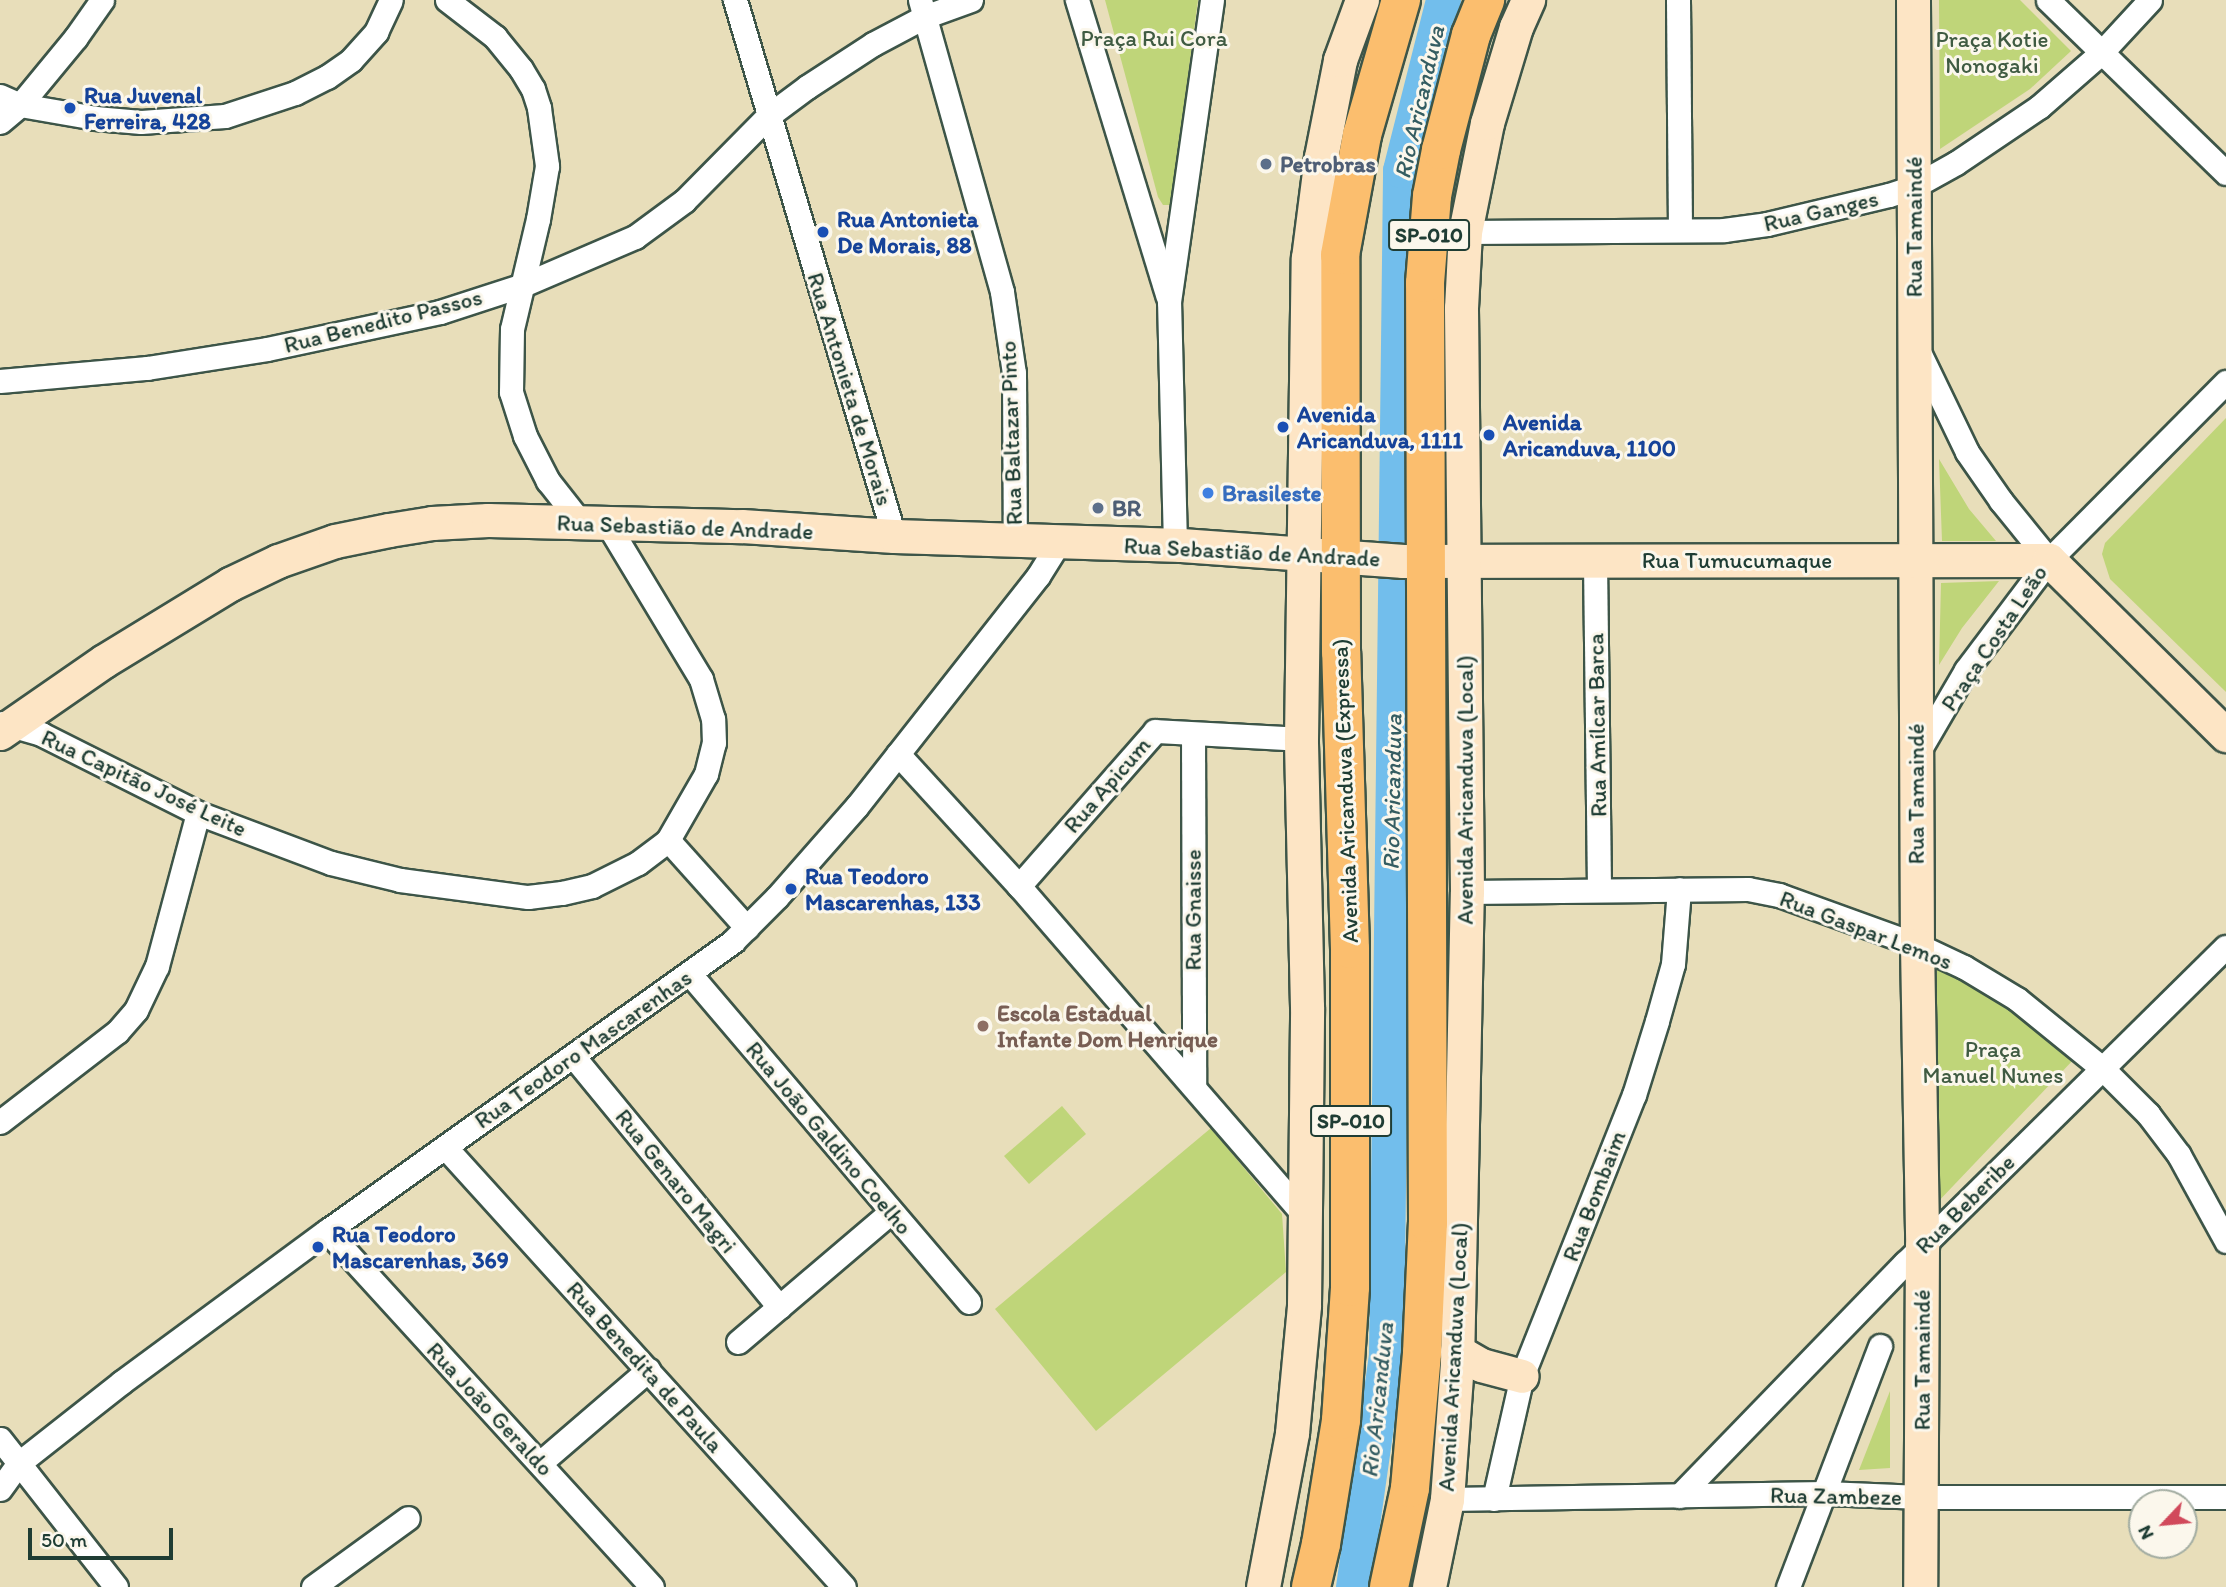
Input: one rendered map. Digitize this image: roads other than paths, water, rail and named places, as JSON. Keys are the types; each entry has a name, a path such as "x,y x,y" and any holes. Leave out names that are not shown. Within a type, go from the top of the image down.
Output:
{"highway":[{"name":"Avenida Aricanduva (Expressa)","path":"1311,1587 1321,1544 1341,1420 1350,1287 1350,559 1340,255 1362,135 1401,0"},
{"name":"SP-010","path":"1389,1587 1410,1488 1422,1353 1428,1223 1414,561 1425,283 1432,196 1454,92 1485,1"},
{"path":"1286,1587 1322,1450 1350,1287"},
{"path":"1407,1587 1410,1488"}],"street":[{"path":"0,122 10,101 76,37 102,0"},
{"path":"10,101 95,118 141,122 225,116 295,93 327,77 351,60 376,32 391,0"},
{"name":"Rua Capitão José Leite","path":"4,726 76,750 198,813 331,863 400,880 527,897 562,893 619,875 668,840 706,774 714,743 713,719 701,679 594,524 548,481 525,436 511,393 512,329 547,166 539,108 533,89 521,69 495,37 447,0"},
{"name":"Rua Antonieta de Morais","path":"735,0 894,536"},
{"name":"Rua Benedito Passos","path":"0,381 147,368 280,347 440,312 523,285 635,237 684,201 768,116 922,8 971,0"},
{"path":"1077,0 1169,302"},
{"path":"1175,545 1169,302 1212,0"},
{"path":"1263,1587 1292,1433 1304,1305 1307,1007 1301,739 1308,258 1321,157 1335,84 1362,0"},
{"name":"Avenida Aricanduva (Local)","path":"1429,1587 1447,1499 1458,1351 1466,892 1461,308 1465,232 1487,123 1516,27 1528,0"},
{"path":"1678,0 1680,230"},
{"name":"Rua Tamaindé","path":"1913,0 1917,945 1922,1246 1920,1587"},
{"path":"2048,0 2226,173"},
{"name":"Rua Ganges","path":"1465,232 1724,230 1767,225 1913,187 2008,130 2101,53 2150,0"},
{"name":"Rua Baltazar Pinto","path":"922,8 1002,292 1014,373 1015,541"},
{"name":"Praça Costa Leão","path":"1914,341 1967,452 2001,501 2049,560 1966,670 1916,756"},
{"path":"2226,382 2049,560 2226,736"},
{"name":"Rua Sebastião de Andrade","path":"4,726 229,584 278,561 335,541 432,523 488,520 742,526 894,536 1175,545 1303,556 1414,561"},
{"name":"Rua Teodoro Mascarenhas","path":"0,1489 19,1463 327,1231 689,973 747,928 823,845 898,754 1038,576 1059,543"},
{"name":"Rua Tumucumaque","path":"1414,561 2049,560"},
{"name":"Rua Amílcar Barca","path":"1595,561 1599,890"},
{"name":"Rua Apicum","path":"1018,886 1150,735 1160,729 1193,734 1301,739"},
{"name":"Rua Gnaisse","path":"1193,734 1194,1087"},
{"path":"898,754 1018,886 1306,1217"},
{"path":"0,1122 117,1032 136,1010 157,966 198,813"},
{"path":"668,840 747,928"},
{"name":"Rua Gaspar Lemos","path":"1466,892 1748,888 1779,895 1917,945 1964,967 2017,999 2103,1069 2148,1114 2179,1155 2226,1241"},
{"name":"Rua Bombaim","path":"1494,1499 1522,1376 1642,1070 1673,964 1679,889"},
{"name":"Rua Beberibe","path":"1679,1496 1922,1246 2226,947"},
{"name":"Rua João Galdino Coelho","path":"689,973 969,1302"},
{"name":"Rua Genaro Magri","path":"573,1056 779,1307"},
{"name":"Rua Benedita de Paula","path":"445,1147 844,1587"},
{"path":"738,1342 891,1212"},
{"name":"Rua João Geraldo","path":"327,1231 652,1587"},
{"path":"1788,1587 1880,1346"},
{"path":"1458,1351 1481,1365 1522,1376"},
{"path":"540,1463 648,1370"},
{"path":"0,1439 117,1587"},
{"name":"Rua Zambeze","path":"1447,1499 1825,1493 1921,1497 2226,1497"},
{"path":"313,1587 408,1518"}],"waterway":[{"name":"Rio Aricanduva","path":"1353,1587 1386,1355 1400,170 1443,0"}],"place":[{"name":"Rua Juvenal Ferreira, 428","path":"70,108"},
{"name":"Petrobras","path":"1266,164"},
{"name":"Rua Antonieta De Morais, 88","path":"823,232"},
{"name":"Avenida Aricanduva, 1111","path":"1283,427"},
{"name":"Avenida Aricanduva, 1100","path":"1489,435"},
{"name":"Brasileste","path":"1208,493"},
{"name":"BR","path":"1098,508"},
{"name":"Rua Teodoro Mascarenhas, 133","path":"791,889"},
{"name":"Escola Estadual Infante Dom Henrique","path":"983,1026"},
{"name":"Rua Teodoro Mascarenhas, 369","path":"318,1247"}],"park label":[{"name":"Praça Rui Cora","path":"1154,38"},
{"name":"Praça Kotie Nonogaki","path":"1992,52"},
{"name":"Praça Manuel Nunes","path":"1993,1062"}]}
